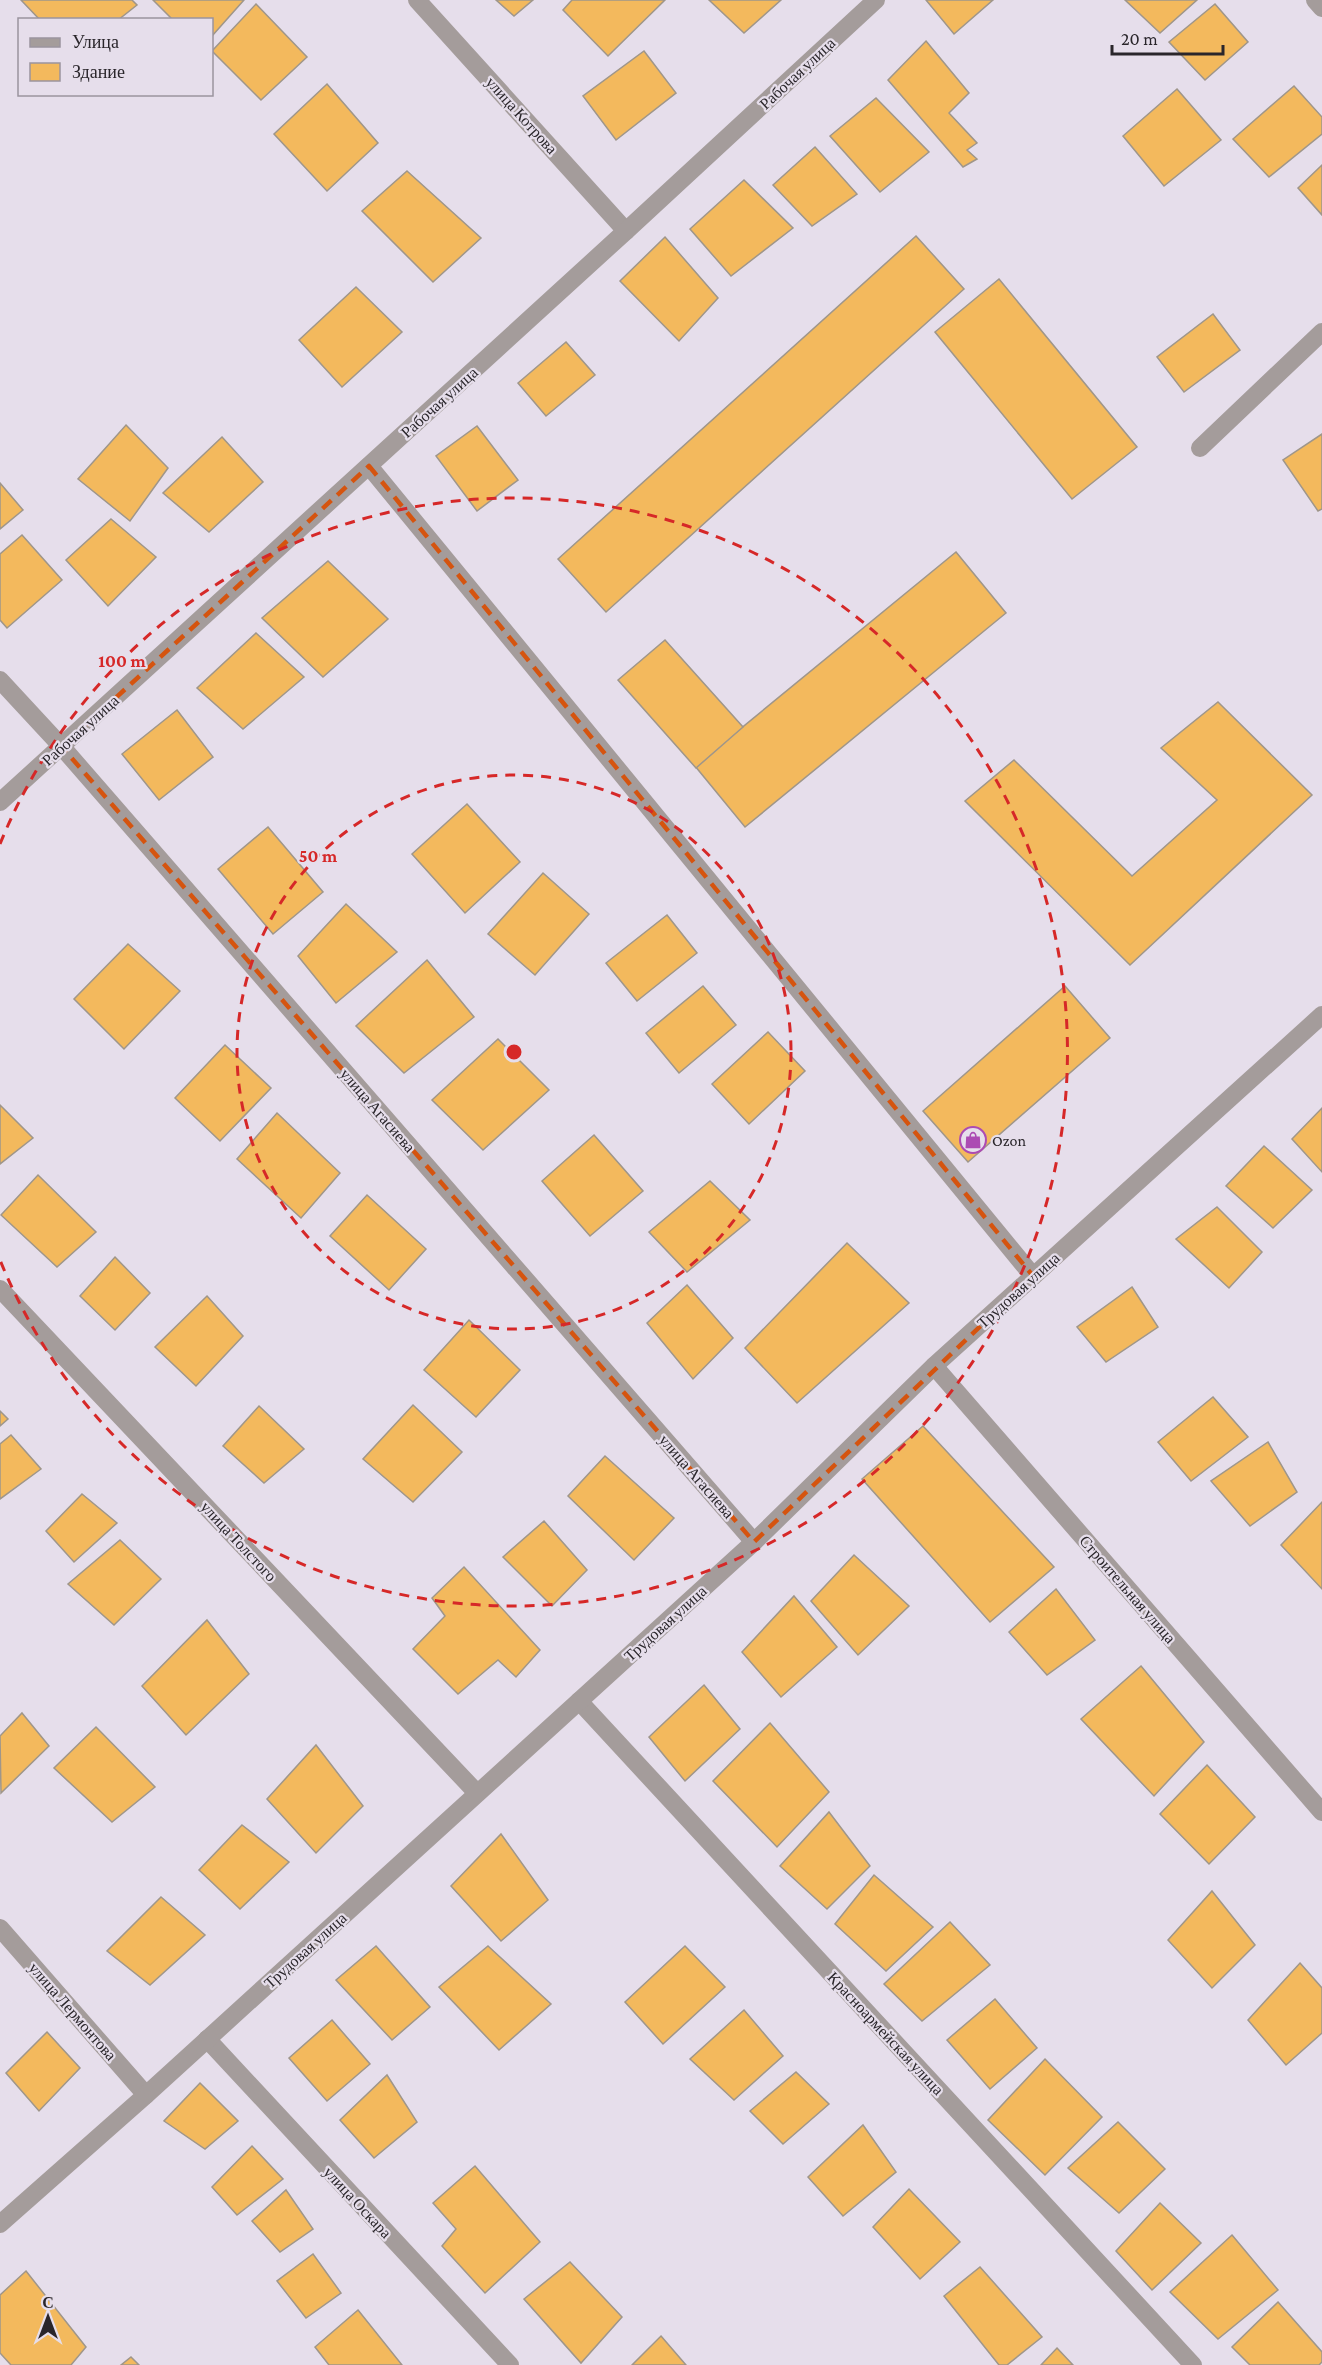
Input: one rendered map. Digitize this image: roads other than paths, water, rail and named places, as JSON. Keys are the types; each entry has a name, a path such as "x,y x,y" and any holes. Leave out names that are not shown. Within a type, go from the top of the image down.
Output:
{"street":[{"name":"улица Котрова","path":"417,0 626,231"},
{"name":"Рабочая улица","path":"0,802 876,0"},
{"path":"1315,0 1322,8"},
{"path":"1200,448 1322,332"},
{"path":"369,466 1033,1276"},
{"name":"улица Агасиева","path":"0,680 62,747 754,1542"},
{"name":"Трудовая улица","path":"0,2224 146,2095 754,1542 934,1366 1322,1015"},
{"name":"улица Толстого","path":"0,1288 477,1793"},
{"name":"Строительная улица","path":"934,1366 1322,1812"},
{"name":"Красноармейская улица","path":"579,1701 1193,2365"},
{"name":"улица Лермонтова","path":"0,1928 146,2095"},
{"name":"улица Оскара","path":"207,2039 510,2365"}],"place":[{"name":"Ozon","path":"973,1140"}]}
